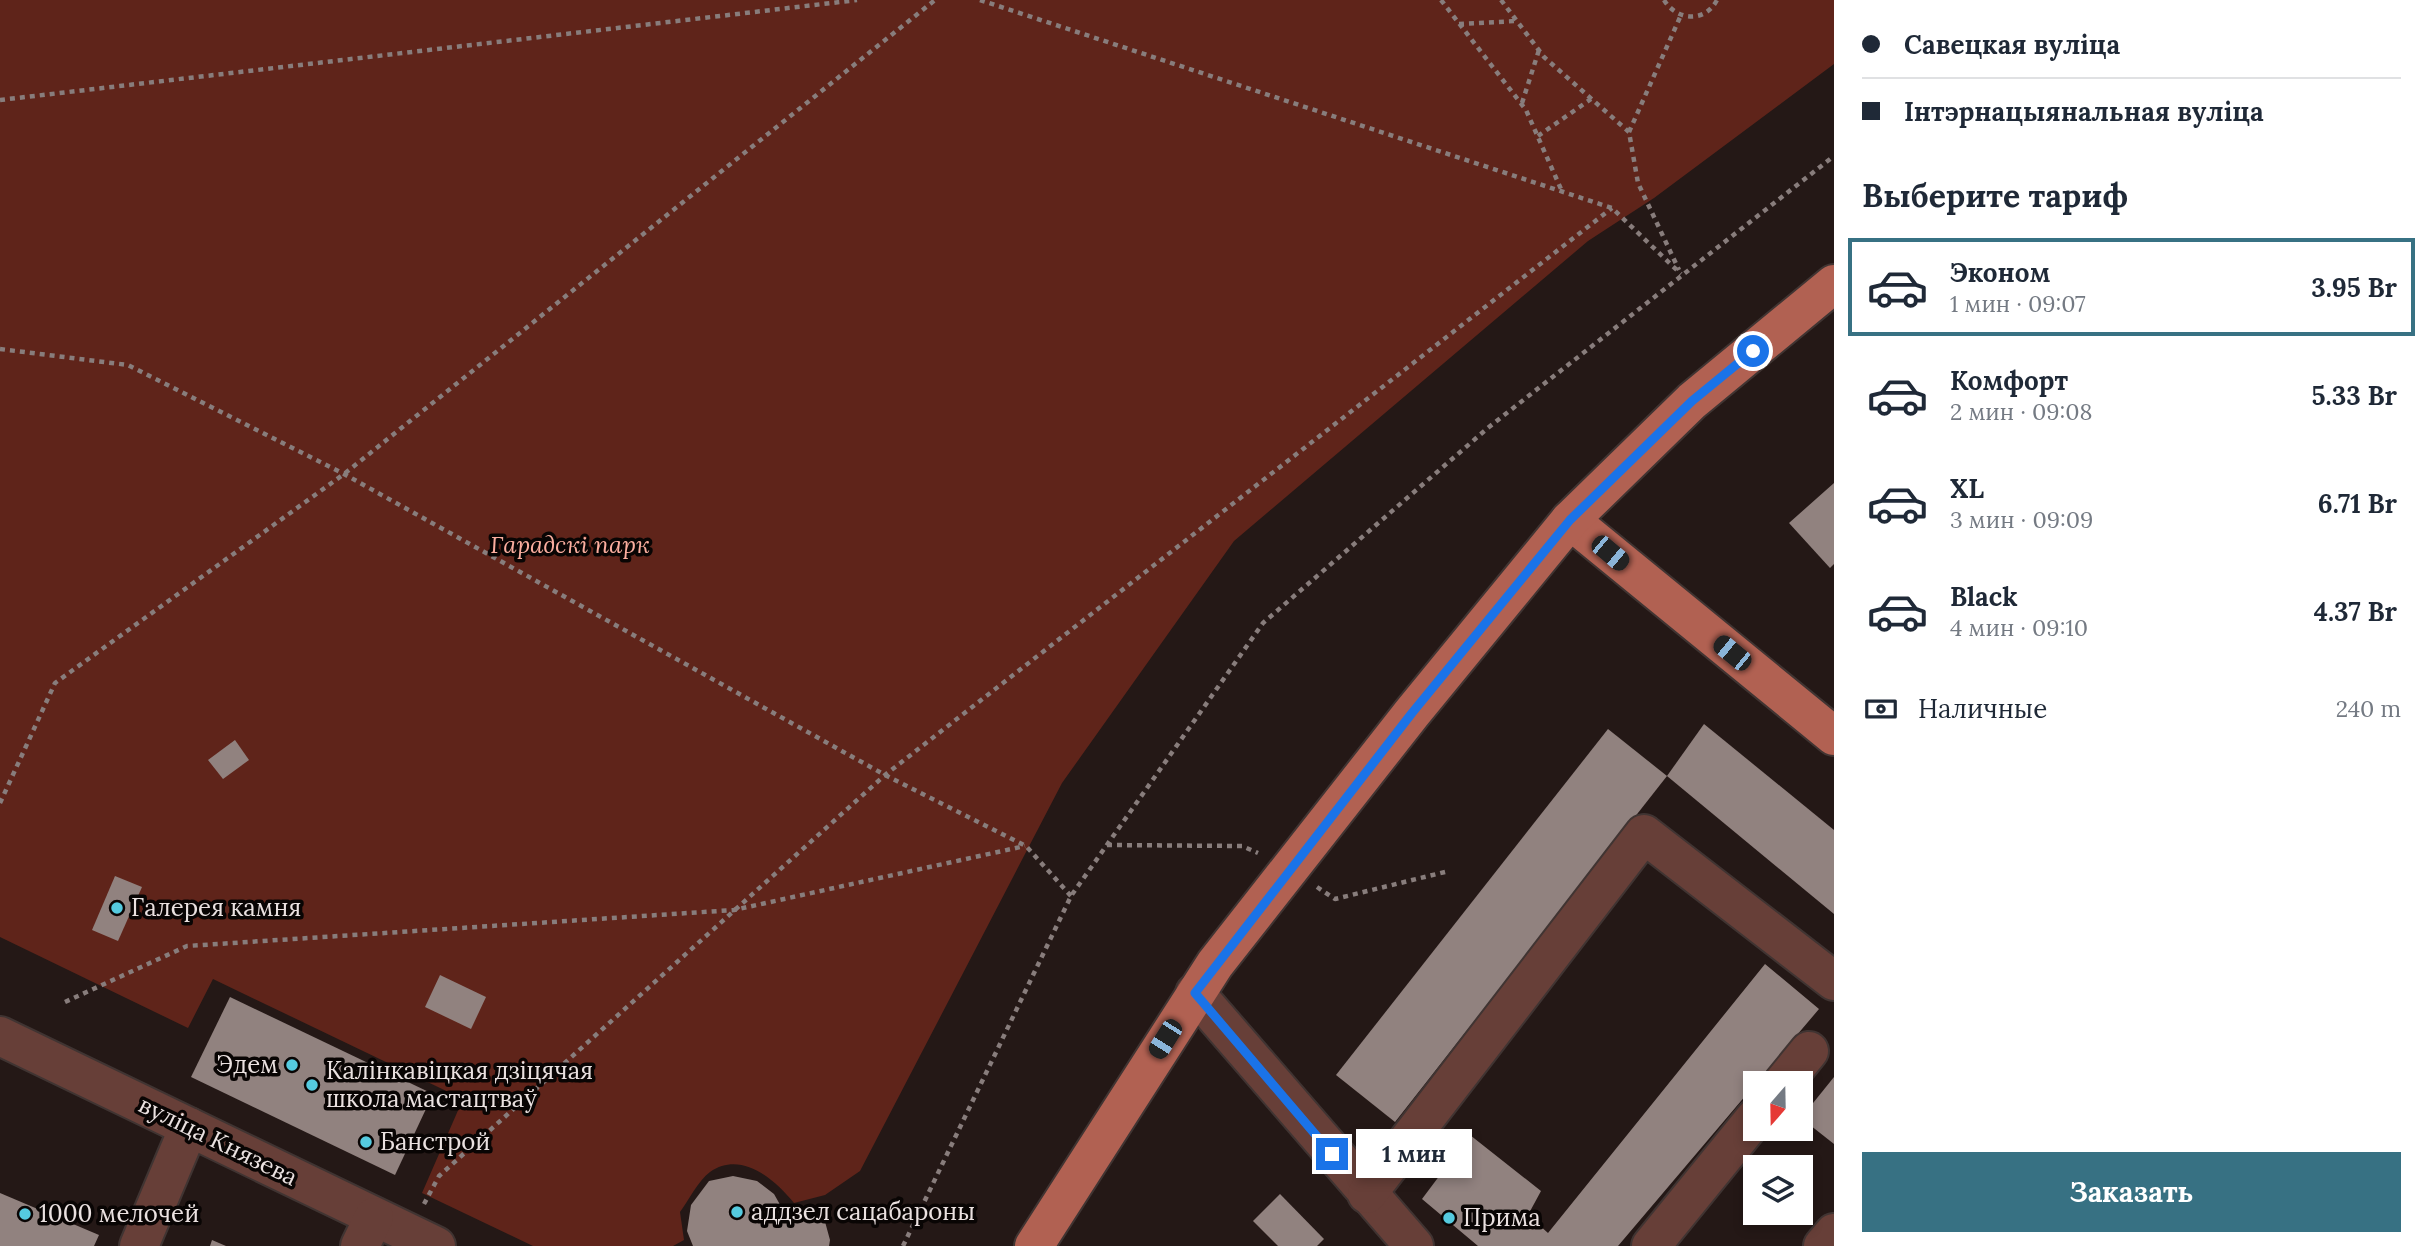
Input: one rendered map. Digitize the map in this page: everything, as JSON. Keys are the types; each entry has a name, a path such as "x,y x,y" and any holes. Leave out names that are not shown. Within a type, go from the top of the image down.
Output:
{"main road":[{"path":"1034,1246 1195,993 1412,713 1570,520 1692,401 1834,285"},
{"path":"1570,520 1834,736"}],"street":[{"path":"1367,1194 1644,834 1834,981"},
{"path":"1195,993 1414,1246"},
{"name":"вуліца Князева","path":"0,1036 189,1127 367,1231 422,1239"},
{"path":"1793,1071 1809,1051"},
{"path":"139,1246 189,1127"},
{"path":"1651,1246 1743,1133"},
{"path":"1824,1246 1834,1233"}],"path":[{"path":"0,100 857,0"},
{"path":"0,803 55,683 344,474 935,0"},
{"path":"980,0 1612,208 1681,274"},
{"path":"1501,0 1539,50 1629,132"},
{"path":"1664,0 1672,10 1681,15 1700,16 1717,0"},
{"path":"1443,2 1522,104 1561,190"},
{"path":"1681,15 1629,132 1638,183 1681,274"},
{"path":"1459,23 1517,21"},
{"path":"1522,104 1539,50"},
{"path":"1538,136 1591,99"},
{"path":"903,1246 1071,896 1263,623 1489,426 1834,156"},
{"path":"422,1239 439,1176 885,775 1612,208"},
{"path":"0,349 128,365 344,474 885,775 1026,846 1071,896"},
{"path":"65,1002 187,946 734,910 1026,846"}],"green space":[{"name":"Гарадскі парк","path":"0,0 1834,0 1834,64 1654,198 1588,241 1234,541 1062,783 860,1171 825,1195 794,1203 768,1177 757,1171 734,1164 722,1166 706,1176 680,1212 684,1240 673,1246 533,1246 422,1193 463,1099 213,979 188,1028 0,937"}],"building":[{"path":"1834,483 1834,564 1830,568 1789,523"},
{"path":"1704,724 1834,830 1834,914 1667,776"},
{"path":"1608,729 1667,776 1395,1122 1336,1075"},
{"path":"235,740 249,760 223,779 208,760"},
{"name":"Галерея камня","path":"115,876 142,887 118,941 92,930"},
{"path":"1765,964 1819,1009 1766,1071 1743,1071 1743,1099 1618,1246 1478,1246 1422,1199 1470,1135 1541,1191 1528,1215 1548,1233"},
{"path":"440,975 486,997 471,1029 425,1007"},
{"name":"Калінкавіцкая дзіцячая школа мастацтваў","path":"230,997 433,1094 395,1175 191,1077"},
{"path":"1834,1077 1834,1144 1813,1127 1813,1103"},
{"name":"аддзел сацабароны","path":"733,1176 757,1181 774,1194 787,1217 821,1207 830,1240 829,1246 693,1246 687,1231 691,1205 709,1181"},
{"name":"1000 мелочей","path":"0,1193 99,1235 94,1246 0,1246"},
{"path":"1280,1194 1324,1239 1317,1246 1278,1246 1253,1221"},
{"path":"212,1240 226,1246 210,1246"}],"place":[{"name":"Галерея камня","path":"117,908"},
{"name":"Эдем","path":"292,1065"},
{"name":"Калінкавіцкая дзіцячая школа мастацтваў","path":"312,1085"},
{"name":"Банстрой","path":"366,1142"},
{"name":"аддзел сацабароны","path":"737,1212"},
{"name":"1000 мелочей","path":"25,1214"},
{"name":"Прима","path":"1449,1218"}],"route":[{"path":"1332,1154 1195,993 1412,713 1570,520 1692,401 1753,351"}]}
